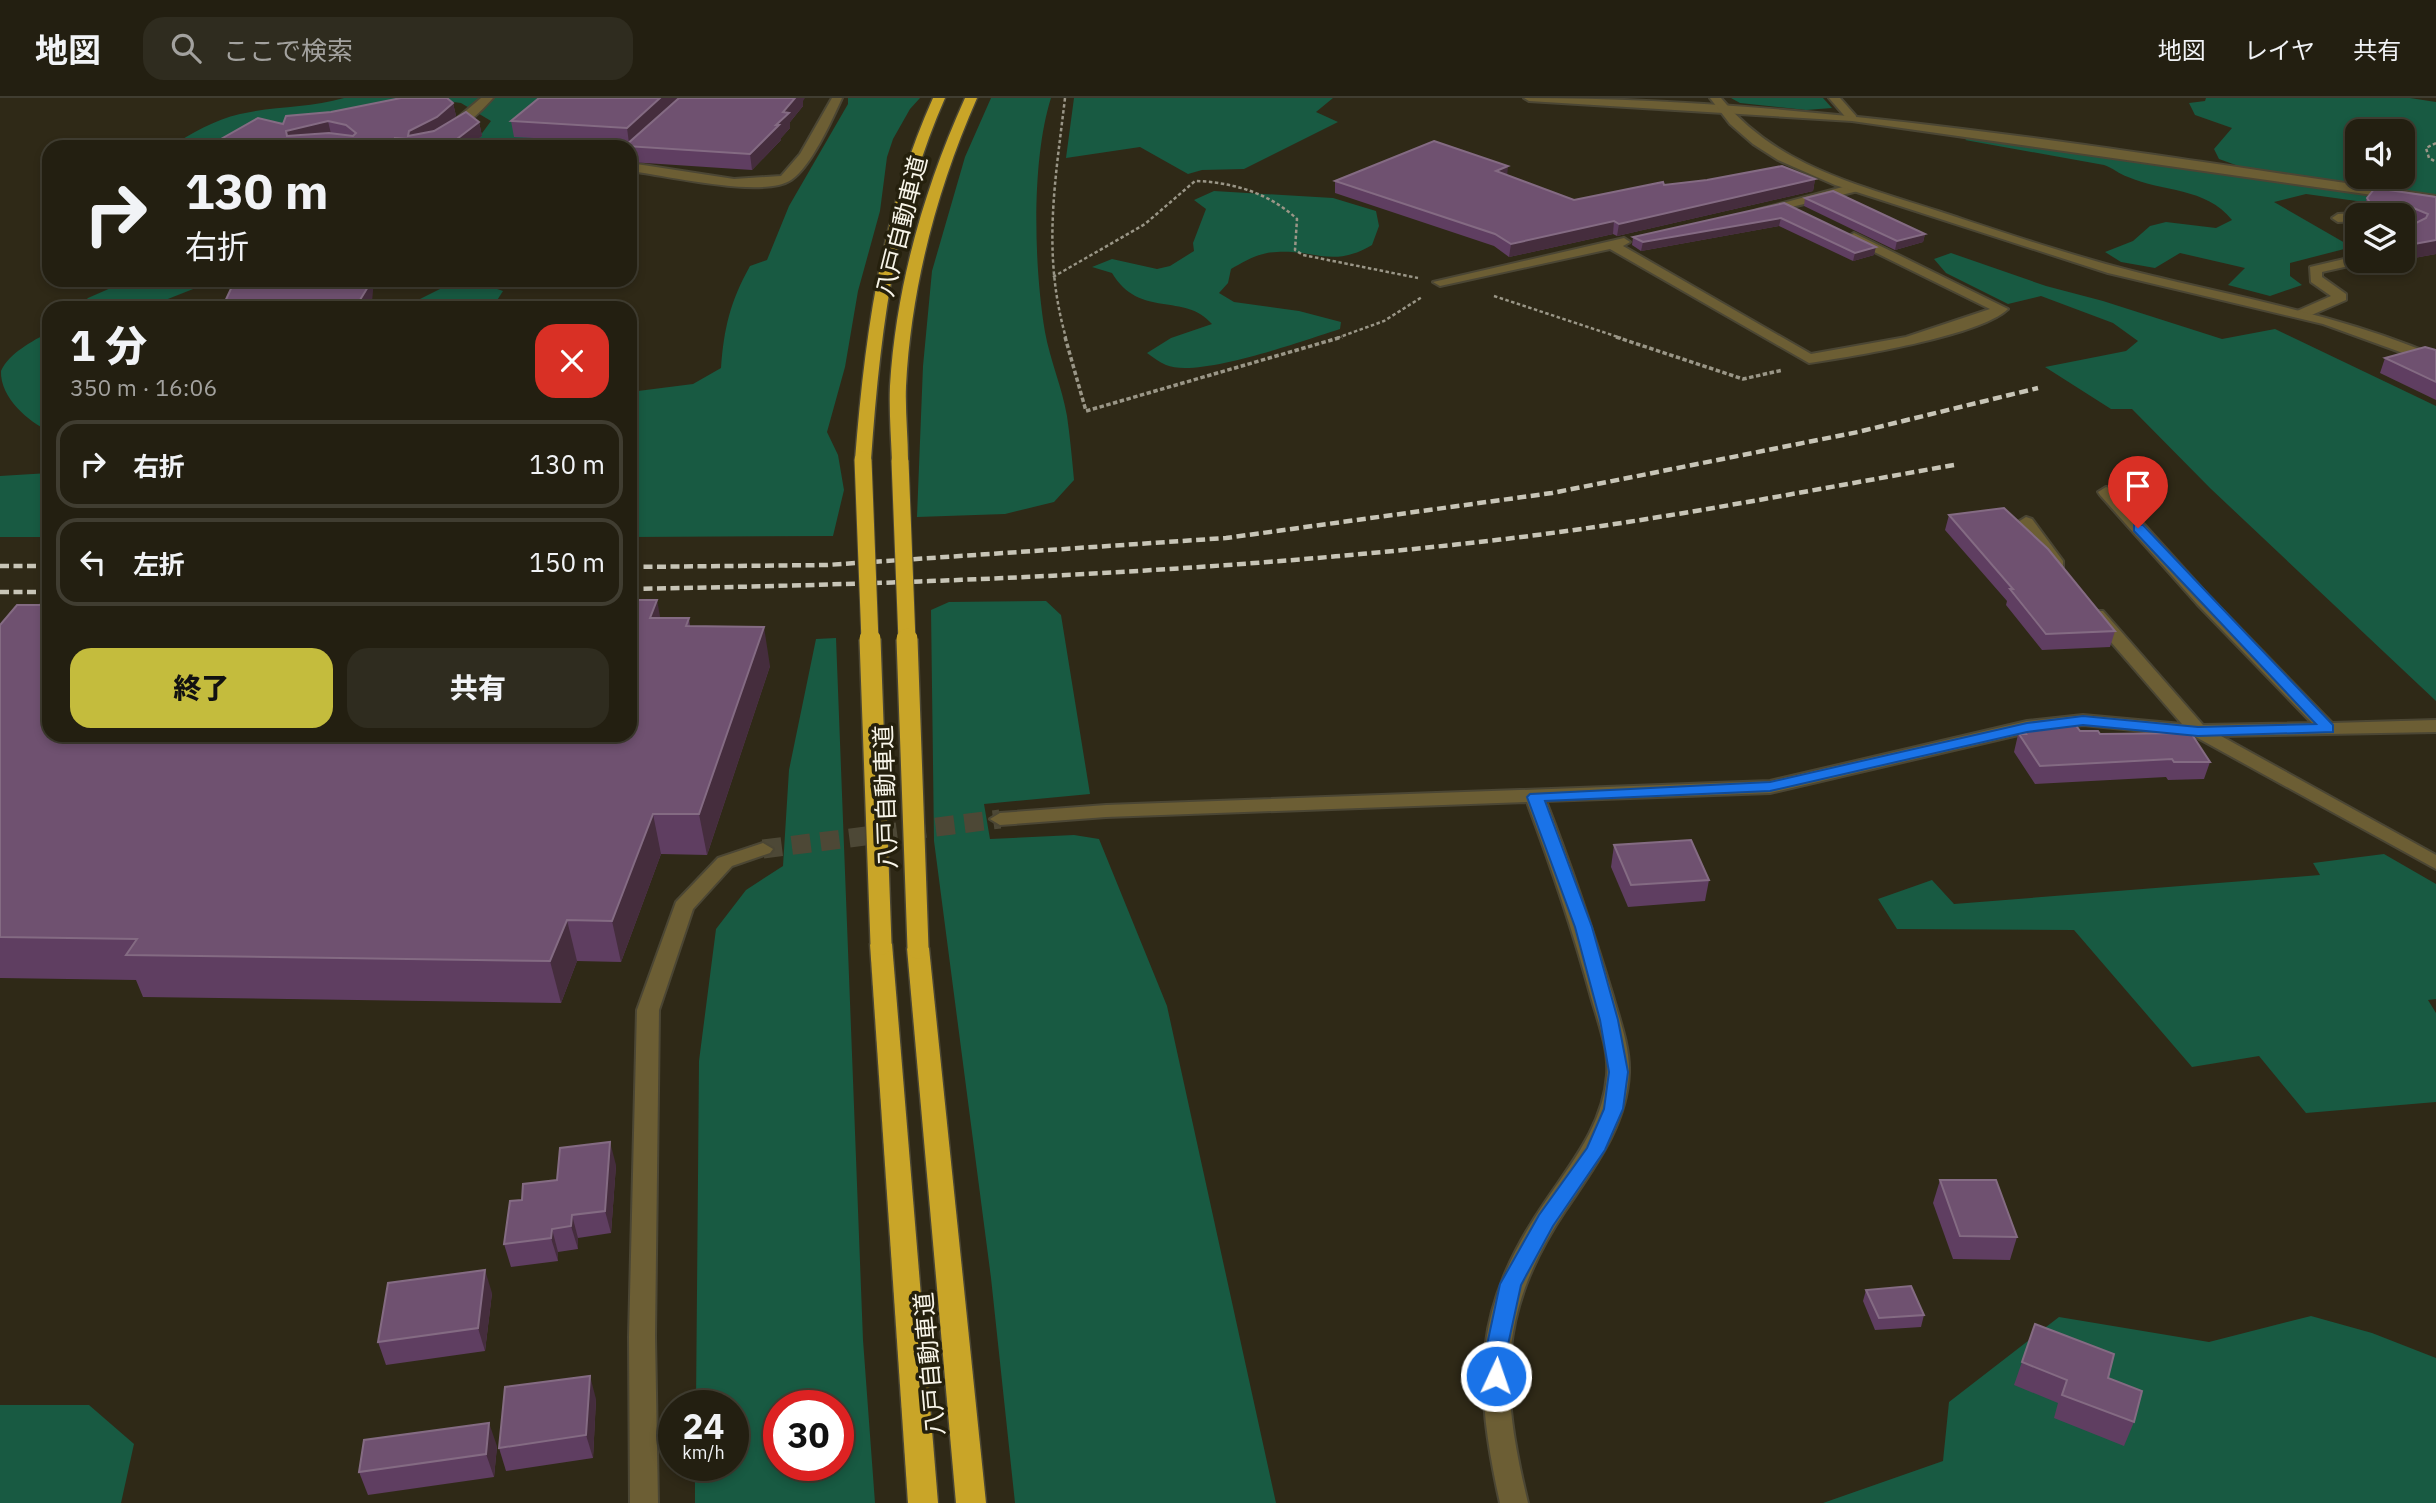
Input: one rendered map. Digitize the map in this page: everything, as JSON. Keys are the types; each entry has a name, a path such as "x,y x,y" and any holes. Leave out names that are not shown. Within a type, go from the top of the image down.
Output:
{"highway":[{"name":"八戸自動車道","path":"923,1503 881,944 863,460 878,290 923,130 939,98"},
{"name":"八戸自動車道","path":"971,98 955,131 927,221 911,290 898,377 918,948 971,1503"}],"street":[{"path":"433,140 445,134 488,98"},
{"path":"637,168 728,181 778,182 792,172 837,98"},
{"path":"1529,98 1718,103 1852,118 2232,174 2436,200"},
{"path":"1834,98 1852,118"},
{"path":"1718,103 1742,129 1774,152 1803,168 1854,188 2059,255 2362,331 2436,361"},
{"path":"1746,214 1854,188"},
{"path":"1787,205 1810,216"},
{"path":"2339,218 2345,218"},
{"path":"1612,245 1809,359 1898,341 1983,318 2001,309 1843,232"},
{"path":"1440,282 1639,239"},
{"path":"2302,314 2341,297 2316,279 2315,270 2345,263"},
{"path":"2106,492 2203,600 2328,729"},
{"path":"2025,522 2067,578"},
{"path":"2084,600 2198,731 2436,863"},
{"path":"1000,820 1106,811 1770,787 2027,727 2083,720 2198,731 2436,726"},
{"path":"1514,1503 1499,1440 1495,1354 1511,1284 1546,1221 1595,1150 1613,1109 1618,1072 1609,1020 1583,927 1535,797"},
{"path":"644,1503 642,1337 648,1010 683,907 725,862 763,849"}],"path":[{"path":"1065,98 1050,225 1052,264 1055,301 1086,411 1320,345 1384,321 1440,282"},
{"path":"2436,143 2426,148 2429,158 2436,162"}],"green space":[{"path":"344,98 547,98 549,119 537,140 477,140 491,121 461,103 431,99 299,124 248,140 183,140 230,117 253,111 318,104"},
{"path":"848,98 920,98 910,109 893,139 887,157 880,211 858,291 845,367 827,432 838,455 844,490 833,536 637,537 637,391 693,384 721,368 729,316 743,279 750,266 767,260 789,206 848,104"},
{"path":"991,98 1051,98 1037,183 1038,277 1045,332 1067,416 1074,480 1054,502 1005,514 917,517 923,366 932,271 965,157"},
{"path":"1074,98 1333,98 1316,112 1338,122 1244,169 1202,170 1188,174 1140,147 1066,158"},
{"path":"1731,98 1823,98 1832,108 1806,110 1740,103"},
{"path":"2206,98 2410,98 2436,102 2436,195 2393,189 2415,189 2415,119 2345,119 2345,182 2244,168 2219,159 2214,149 2232,128 2195,115 2189,103 2205,101"},
{"path":"1970,137 2436,205 2436,212 2415,209 2415,203 2371,203 2306,194 2274,202 2345,243 2345,249 2290,263 2290,276 2302,285 2270,296 2228,285 2245,268 2180,253 2155,268 2121,262 2105,252 2133,241 2150,226 2166,222 2216,228 2232,220 2210,201 2141,182 2104,165 1965,140"},
{"path":"1214,191 1333,198 1376,211 1379,226 1372,245 1346,256 1335,257 1291,252 1259,255 1231,269 1228,283 1219,293 1234,302 1299,311 1341,322 1340,329 1278,349 1202,367 1181,368 1166,365 1147,353 1171,338 1212,324 1189,309 1135,296 1123,287 1112,273 1092,267 1112,259 1157,269 1170,266 1194,251 1193,243 1206,209 1194,200"},
{"path":"1951,253 2046,286 2222,339 2275,329 2436,406 2436,701 2210,488 2132,409 2111,409 2045,367 2126,351 2138,341 2113,323 2041,296 2008,304 1946,273 1934,259"},
{"path":"113,287 198,287 163,301 85,301"},
{"path":"444,287 492,287 503,291 497,301 416,301"},
{"path":"42,336 42,427 17,408 2,381 1,371 5,365 15,353"},
{"path":"42,473 42,537 0,537 0,476"},
{"path":"1046,601 1061,615 1090,794 984,804 990,839 1074,835 1099,839 1167,1006 1276,1503 1015,1503 991,1278 934,841 931,610 949,602"},
{"path":"836,638 863,1340 875,1503 695,1503 695,1481 749,1481 749,1390 696,1390 699,1061 716,929 746,890 783,866 789,770 816,639"},
{"path":"2384,854 2436,884 2436,999 2428,1000 2436,1013 2436,1102 2306,1113 2259,1056 2192,1067 2074,930 1897,929 1878,899 1932,880 1954,904 2320,875 2313,863"},
{"path":"2311,1316 2372,1333 2436,1358 2436,1503 1823,1503 1943,1461 1949,1402 2059,1317 2209,1342"},
{"path":"0,1405 89,1405 134,1444 121,1503 0,1503"}],"building":[{"path":"401,98 447,98 453,103 437,117 409,131 408,136 434,131 466,112 479,122 456,140 219,140 258,118 283,124 286,116 331,112","holes":["328,121 346,125 356,133 353,136 329,133 287,136 286,131"]},
{"path":"539,98 660,98 627,128 511,121"},
{"path":"679,98 795,98 783,112 789,113 750,154 637,147 637,140 632,140"},
{"path":"1434,141 1508,166 1496,171 1574,200 1663,182 1664,185 1707,180 1782,166 1815,179 1619,224 1614,221 1511,244 1495,234 1335,181"},
{"path":"2374,189 2436,197 2436,240 2415,244 2415,224 2428,214 2415,209 2415,203 2365,203 2369,201 2367,198"},
{"path":"1833,191 1925,234 1897,241 1805,198"},
{"path":"1784,203 1876,247 1855,253 1781,218 1643,242 1633,237"},
{"path":"232,287 368,287 359,301 225,301"},
{"path":"2425,347 2436,350 2436,382 2385,358"},
{"path":"2004,508 2048,549 2115,631 2046,634 2010,589 2013,589 1949,515"},
{"path":"637,600 657,600 650,618 689,618 686,626 764,627 699,814 653,814 612,921 567,920 550,961 126,955 137,939 0,937 0,625 17,605 42,603 42,742 637,742"},
{"path":"2075,724 2080,731 2098,731 2100,734 2191,733 2210,762 2174,762 2172,759 2040,766 2019,734 2026,734 2020,726"},
{"path":"1691,840 1709,880 1631,885 1614,845"},
{"path":"610,1142 605,1211 572,1215 571,1226 552,1229 551,1238 504,1244 510,1201 522,1200 523,1184 557,1180 560,1148"},
{"path":"1940,1180 1996,1180 2017,1237 1960,1236"},
{"path":"485,1270 478,1328 378,1342 388,1283"},
{"path":"1911,1286 1924,1315 1879,1318 1866,1290"},
{"path":"2035,1324 2114,1354 2108,1378 2142,1391 2134,1422 2062,1395 2067,1380 2022,1362"},
{"path":"590,1376 586,1435 499,1448 505,1387"},
{"path":"489,1423 486,1454 359,1472 364,1440"}],"tunnel":[{"path":"763,849 1000,819"}],"railway":[{"path":"637,567 827,565 1226,538 1552,493 1858,432 2038,388"},
{"path":"637,589 1068,575 1396,551 1618,524 1954,465"},
{"path":"0,566 42,566"},
{"path":"0,592 42,592"}],"route":[{"path":"1496,1376 1495,1354 1511,1284 1546,1221 1595,1150 1613,1109 1618,1072 1609,1020 1583,927 1535,797 1770,787 2027,727 2083,720 2198,731 2328,729 2203,600 2138,528"}]}
